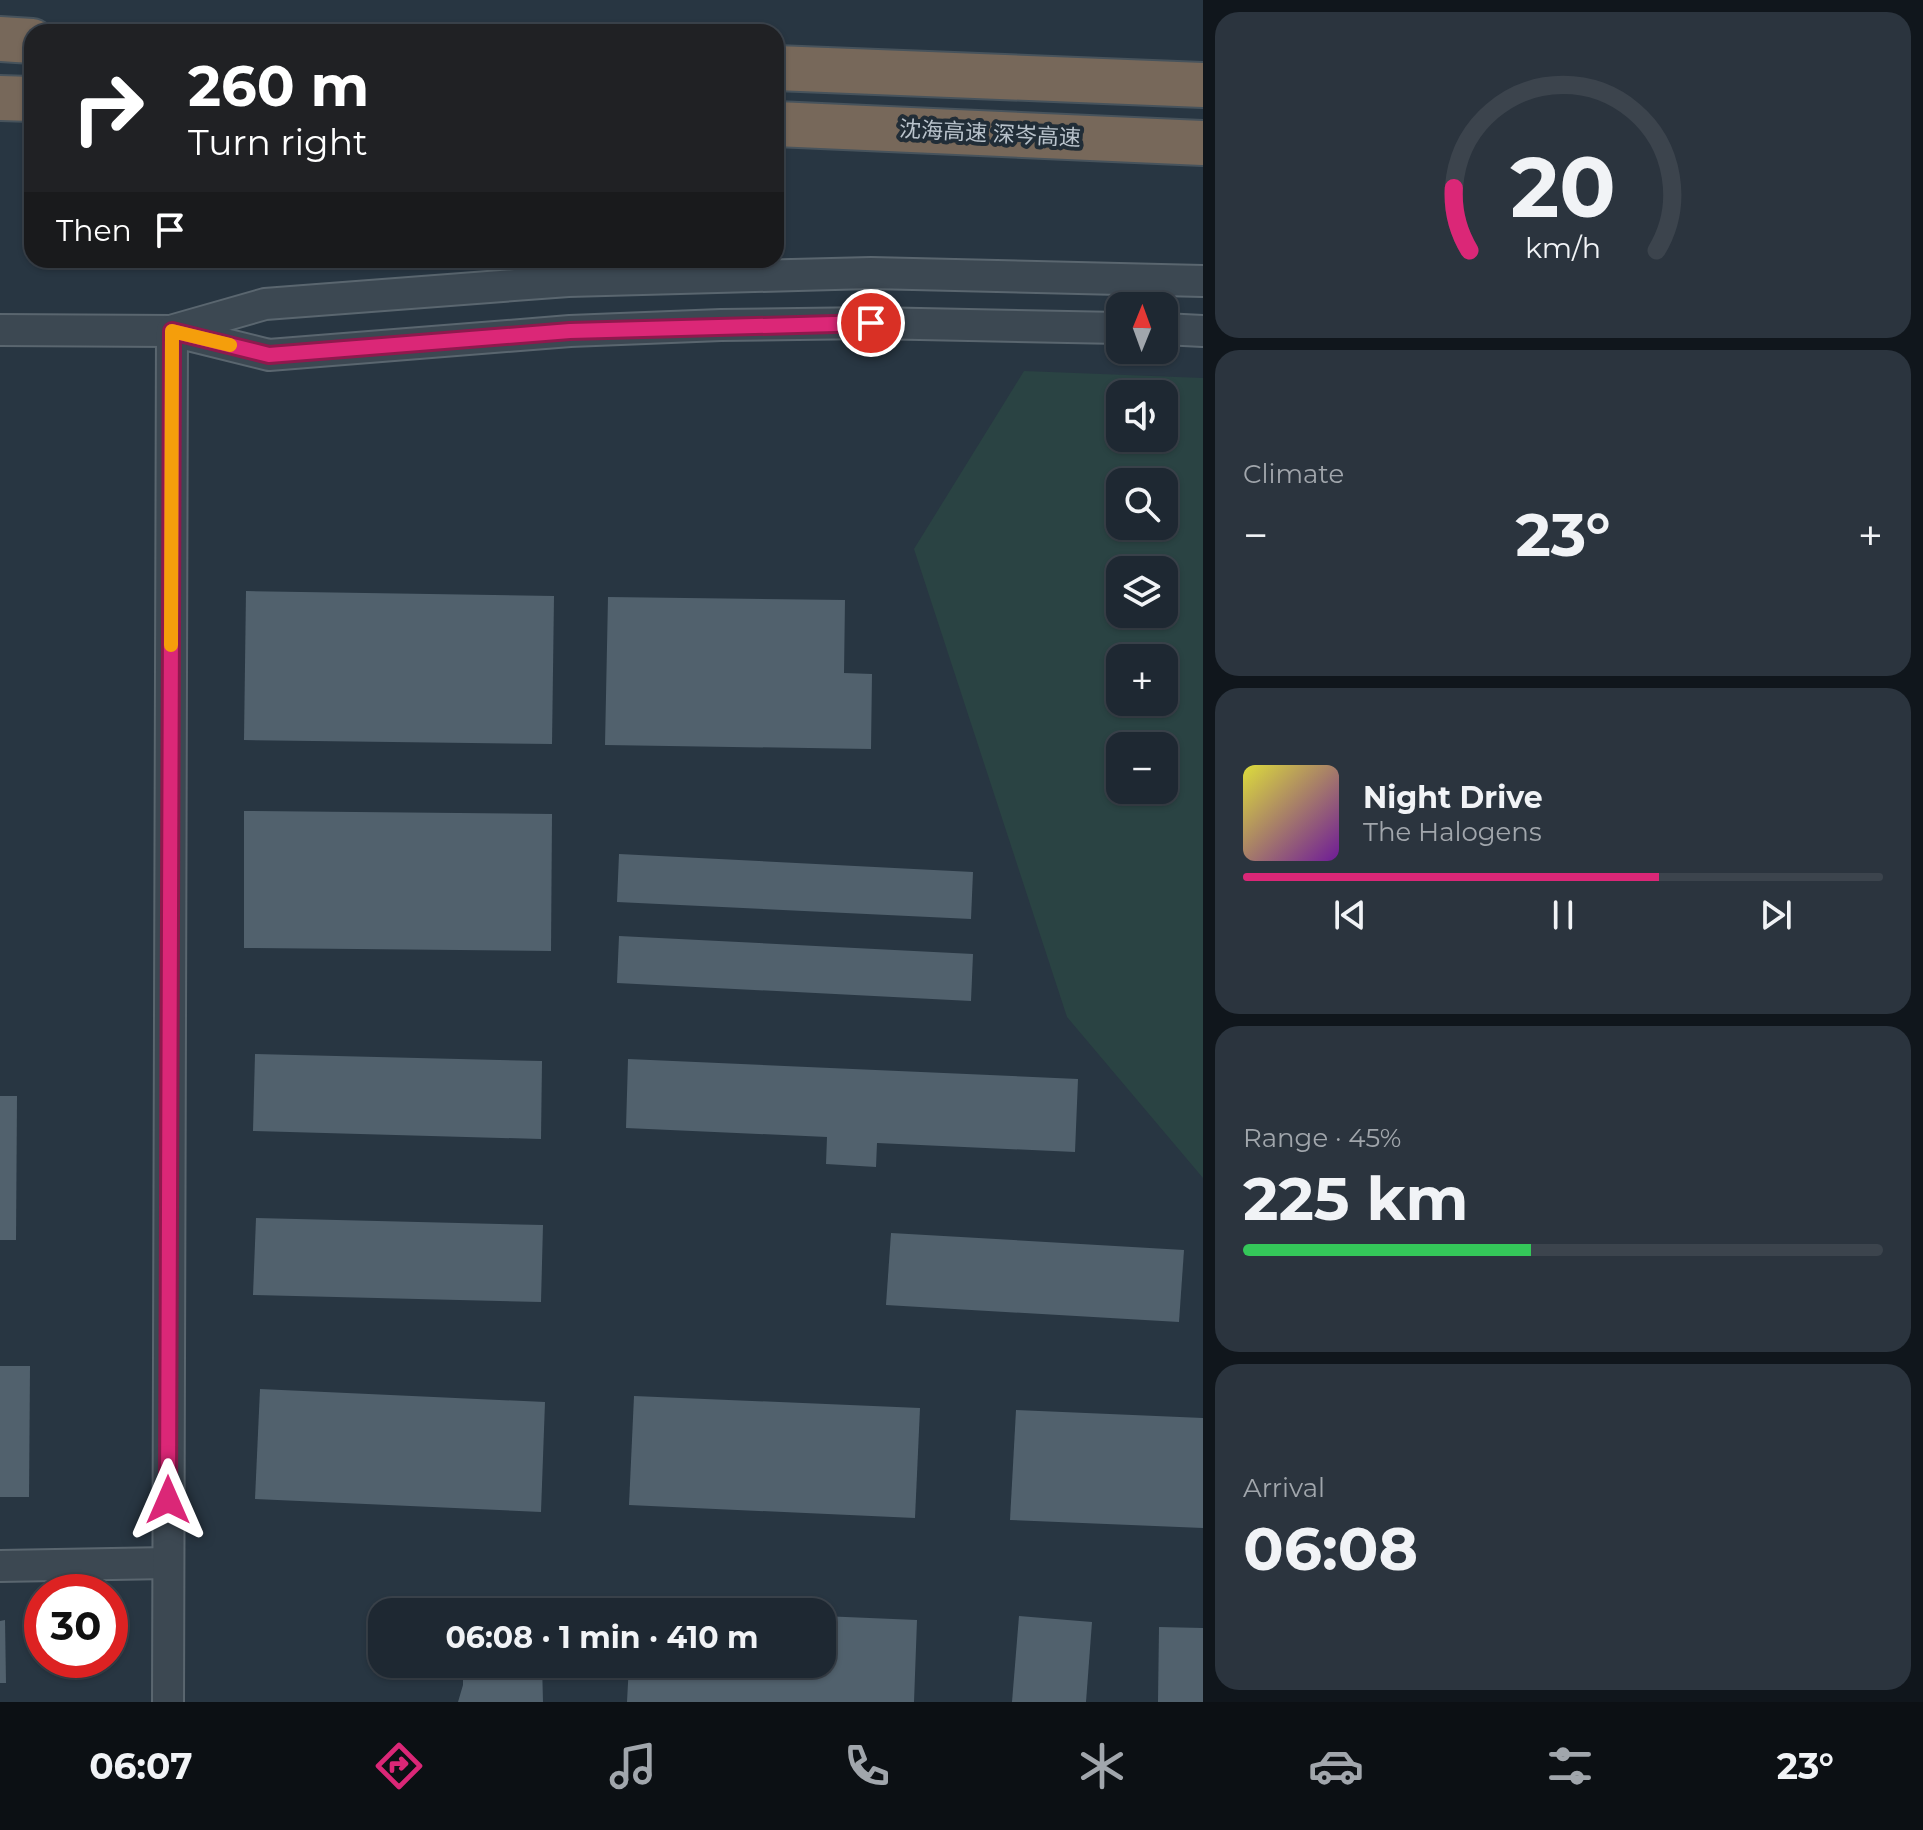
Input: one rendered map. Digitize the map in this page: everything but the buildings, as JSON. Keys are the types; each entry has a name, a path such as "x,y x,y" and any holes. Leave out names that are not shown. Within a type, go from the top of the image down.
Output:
{"highway":[{"path":"0,39 24,40"},
{"path":"866,72 1203,58"},
{"path":"784,68 1203,85"},
{"path":"0,98 24,99"},
{"name":"沈海高速 深岑高速","path":"784,124 1203,143"}],"street":[{"path":"172,331 265,304 568,281 871,273 1203,281"},
{"path":"0,330 172,331 269,355 570,331 721,325 871,323 1106,328"},
{"path":"1178,330 1203,331"},
{"path":"168,1702 172,331"},
{"path":"0,1566 168,1563"}],"green space":[{"path":"1024,371 1203,378 1203,1178 1067,1017 914,549"}],"slow traffic":[{"path":"171,645 172,331 230,345"}],"route":[{"path":"168,1500 172,331 269,355 570,331 871,323"}]}
